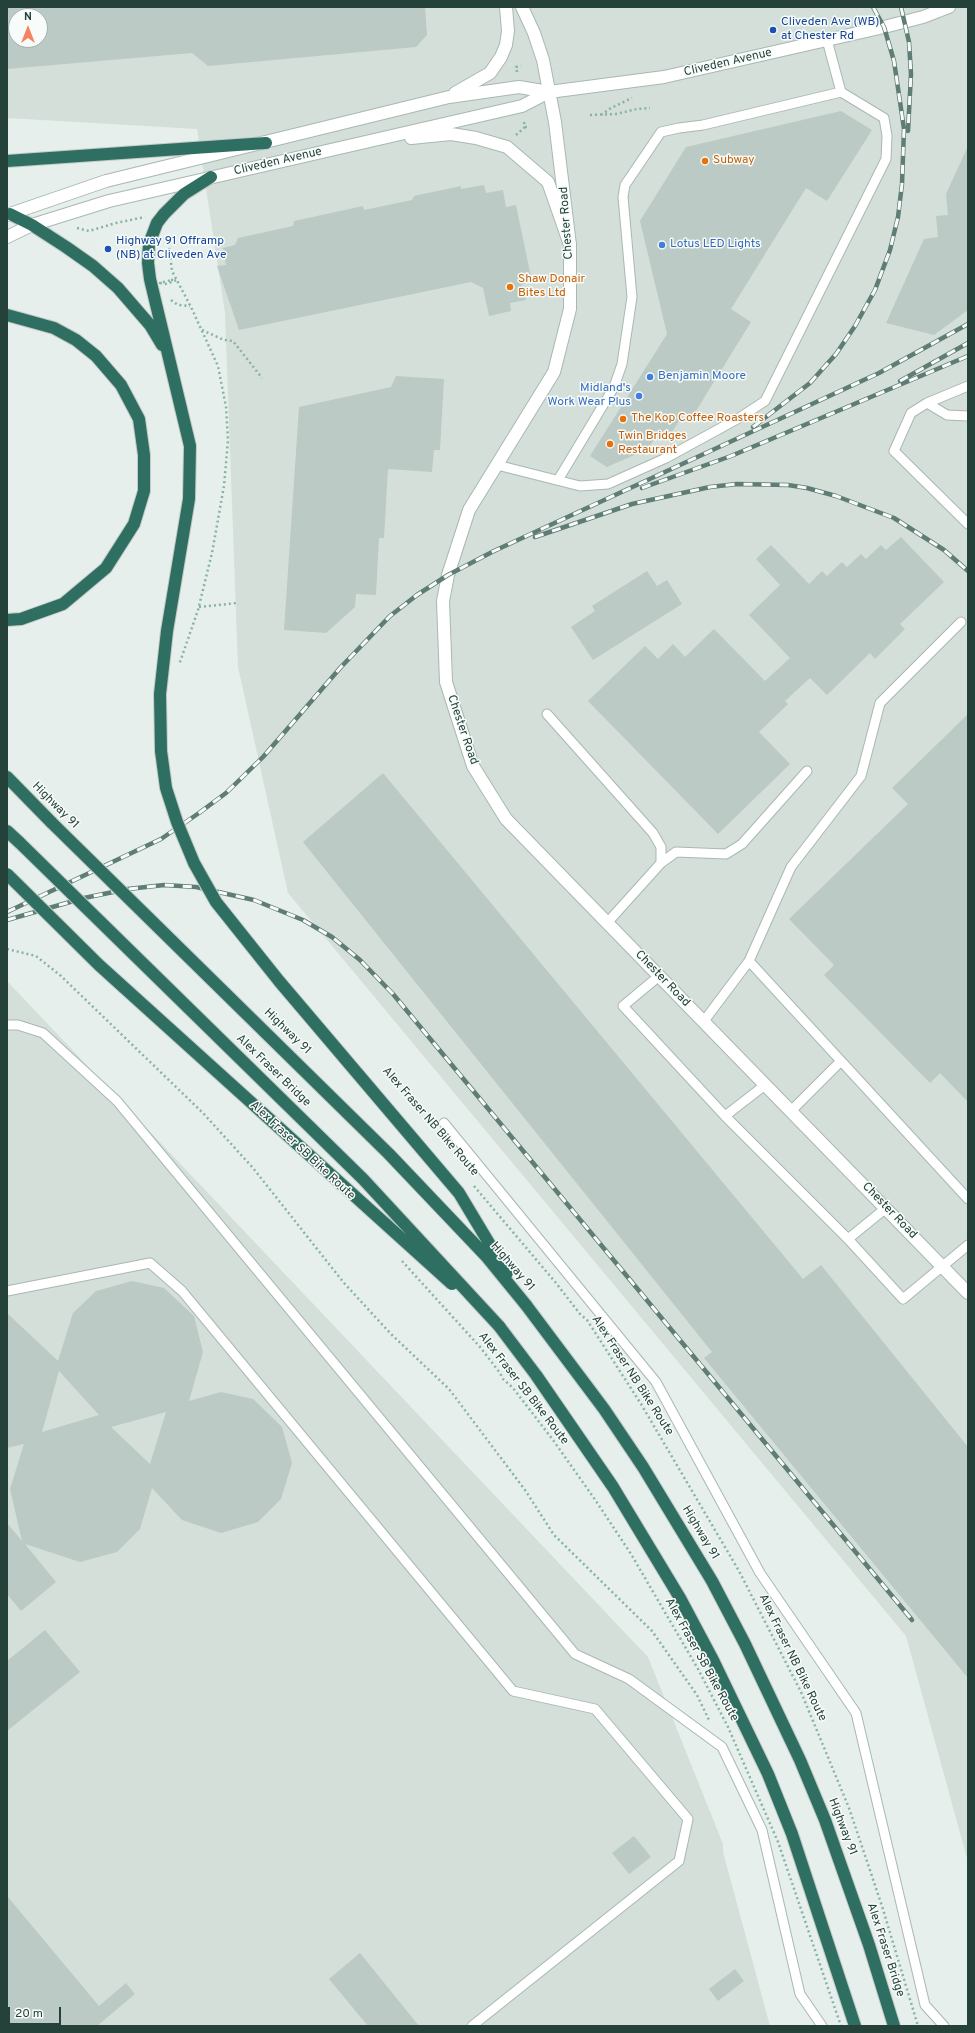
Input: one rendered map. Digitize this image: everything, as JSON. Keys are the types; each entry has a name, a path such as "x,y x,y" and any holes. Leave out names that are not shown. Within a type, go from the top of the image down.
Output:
{"highway":[{"path":"7,161 266,143"},
{"path":"211,177 184,194 164,214 158,223 149,244 148,263 150,279 190,446 189,499 167,632 160,694 161,751 166,788 177,822 194,863 216,902 279,981 459,1193 526,1305"},
{"path":"8,214 32,225 93,266 118,288 150,325 167,355"},
{"path":"7,315 54,328 76,340 96,356 121,385 139,419 144,455 144,491 134,524 106,568 62,604 21,619 7,620"},
{"name":"Highway 91","path":"7,778 389,1154 486,1256 526,1305 613,1422 647,1474 712,1581 763,1680 800,1760 848,1882"},
{"name":"Alex Fraser Bridge","path":"7,832 363,1179 499,1326"},
{"path":"7,874 99,965 499,1326 536,1375 592,1454 680,1598 738,1709 768,1774 813,1896 855,2026"},
{"name":"Alex Fraser Bridge","path":"848,1882 894,2026"}],"street":[{"path":"449,97 490,73 501,57 506,45 508,31 506,7"},
{"name":"Chester Road","path":"522,7 534,32 543,60 563,176 570,245 570,309 554,372 469,510 448,575 443,601 446,682 473,766 506,819 968,1293"},
{"name":"Cliveden Avenue","path":"8,214 106,181 449,97 520,87 549,92 664,77 905,22 949,7"},
{"name":"Cliveden Avenue","path":"7,237 32,225 109,201 522,106 549,92"},
{"path":"370,140 451,134 476,138 507,147 548,182 570,245"}],"lane":[{"path":"497,465 580,486 608,484 666,458 739,418 765,401 886,159 888,136 884,118 841,92 827,40"},
{"path":"558,480 614,387 622,364 632,297 623,197 625,185 661,132 703,125 841,92"},
{"path":"968,386 927,403 911,413 894,451 968,524"},
{"path":"927,403 947,415 968,416"},
{"path":"704,1021 749,961 791,867 861,776 880,703 961,622"},
{"path":"547,714 653,833 661,847 661,863"},
{"path":"607,923 661,863 676,852 726,854 742,844 807,771"},
{"path":"749,961 840,1062 968,1199"},
{"path":"659,976 623,1006 725,1116 848,1239 903,1299 968,1245"},
{"path":"7,1025 18,1025 43,1033 117,1101 575,1654 629,1679 722,1747 762,1830 800,1994 822,2026"},
{"path":"791,1111 840,1062"},
{"path":"725,1116 765,1085"},
{"path":"444,1123 656,1382 760,1573 856,1713 925,2005 944,2026"},
{"path":"848,1239 886,1208"},
{"path":"7,1291 150,1263 182,1291 513,1691 595,1710 688,1819 679,1861 472,2026"}],"path":[{"path":"517,72 516,67 521,66"},
{"path":"600,116 610,108 632,98"},
{"path":"590,115 600,116 650,108"},
{"path":"510,139 526,127 524,122"},
{"path":"80,229 89,231 143,216"},
{"path":"171,280 176,280 167,284 160,283 162,281 171,280"},
{"path":"168,298 178,305 186,304 191,307"},
{"path":"202,330 220,338 233,341 262,378"},
{"path":"199,607 237,603"},
{"path":"7,949 36,956 61,976 203,1113 253,1168 344,1283 391,1334 449,1389 525,1490 554,1535 652,1631 697,1695 710,1721"},
{"name":"Alex Fraser NB Bike Route","path":"469,1181 587,1320 641,1404 742,1578 801,1692 849,1808 875,1883 918,2026"},
{"name":"Alex Fraser SB Bike Route","path":"398,1257 480,1347 503,1379 513,1388 596,1500 631,1554 698,1669 728,1727 778,1842 841,2026"}],"shaded area":[{"path":"7,7 968,7 968,1862 906,1636 288,893 238,667 225,313 197,129 7,118"},
{"path":"7,981 648,1657 723,1844 723,1852 770,2026 7,2026"}],"building":[{"path":"7,7 425,7 427,35 416,47 208,66 192,53 7,69"},
{"path":"841,111 872,130 827,201 806,188 731,309 751,322 691,419 683,414 668,439 658,433 648,449 607,467 590,456 667,334 640,221 686,147"},
{"path":"968,146 968,310 934,335 886,323 924,239 938,237 936,216 948,215 946,194"},
{"path":"484,185 486,193 503,190 506,207 516,205 532,282 522,284 526,300 510,303 511,311 489,316 483,288 471,282 239,330 217,266 226,265 223,248 235,245 238,238 293,226 294,221 363,206 364,210 412,200 414,196 461,186 461,189"},
{"path":"396,376 444,379 440,450 434,450 432,472 388,469 384,538 379,538 376,595 356,594 355,607 326,633 284,630 299,407 391,387"},
{"path":"901,537 944,582 900,624 905,629 875,659 870,653 827,695 810,678 785,701 788,704 759,732 790,764 718,834 588,701 645,646 658,659 673,644 685,657 714,629 765,681 790,658 749,615 780,585 756,559 771,545 809,584 822,571 827,576 842,562 847,567 861,554 866,559 881,545 886,550"},
{"path":"647,571 657,586 667,580 682,604 593,660 571,627 595,611 592,606"},
{"path":"968,714 968,1102 940,1073 930,1083 824,975 834,965 789,919 908,804 892,788"},
{"path":"383,773 803,1279 821,1265 968,1447 968,1678 704,1358 712,1352 303,842"},
{"path":"132,1281 164,1288 194,1316 203,1352 189,1401 221,1392 253,1399 282,1427 292,1463 281,1499 258,1522 221,1533 182,1520 152,1488 140,1529 117,1552 80,1562 25,1544 56,1582 21,1611 7,1594 7,1523 22,1541 10,1489 24,1444 7,1448 7,1313 58,1361 73,1313 96,1291","holes":["59,1371 99,1415 42,1432","166,1412 150,1464 111,1427"]},
{"path":"45,1630 80,1672 7,1731 7,1661"},
{"path":"634,1836 651,1857 629,1874 612,1853"},
{"path":"7,1896 99,2006 126,1983 135,1994 97,2026 7,2026"},
{"path":"360,1953 419,2026 368,2026 329,1979"},
{"path":"735,1969 744,1981 718,2001 709,1989"}],"railway":[{"path":"753,427 810,383 836,354 855,326 875,290 890,250 898,217 902,184 904,129 894,61 884,27 873,7"},
{"path":"901,7 909,42 911,74 908,131"},
{"path":"7,912 161,839 226,793 263,757 341,667 390,616 417,595 448,575 494,551 879,373 968,324"},
{"path":"900,381 968,343"},
{"path":"642,488 731,456 968,356"},
{"path":"535,537 632,504 710,487 737,484 788,485 807,488 836,496 894,518 944,550 968,571"},
{"path":"7,920 84,898 128,889 164,885 196,887 254,900 303,920 332,937 360,960 393,994 912,1620"}],"place":[{"name":"Cliveden Ave (WB) at Chester Rd","path":"773,30"},
{"name":"Subway","path":"705,161"},
{"name":"Lotus LED Lights","path":"662,245"},
{"name":"Highway 91 Offramp (NB) at Cliveden Ave","path":"108,249"},
{"name":"Shaw Donair Bites Ltd","path":"510,287"},
{"name":"Benjamin Moore","path":"650,377"},
{"name":"Midland's Work Wear Plus","path":"639,396"},
{"name":"The Kop Coffee Roasters","path":"623,419"},
{"name":"Twin Bridges Restaurant","path":"610,444"}]}
